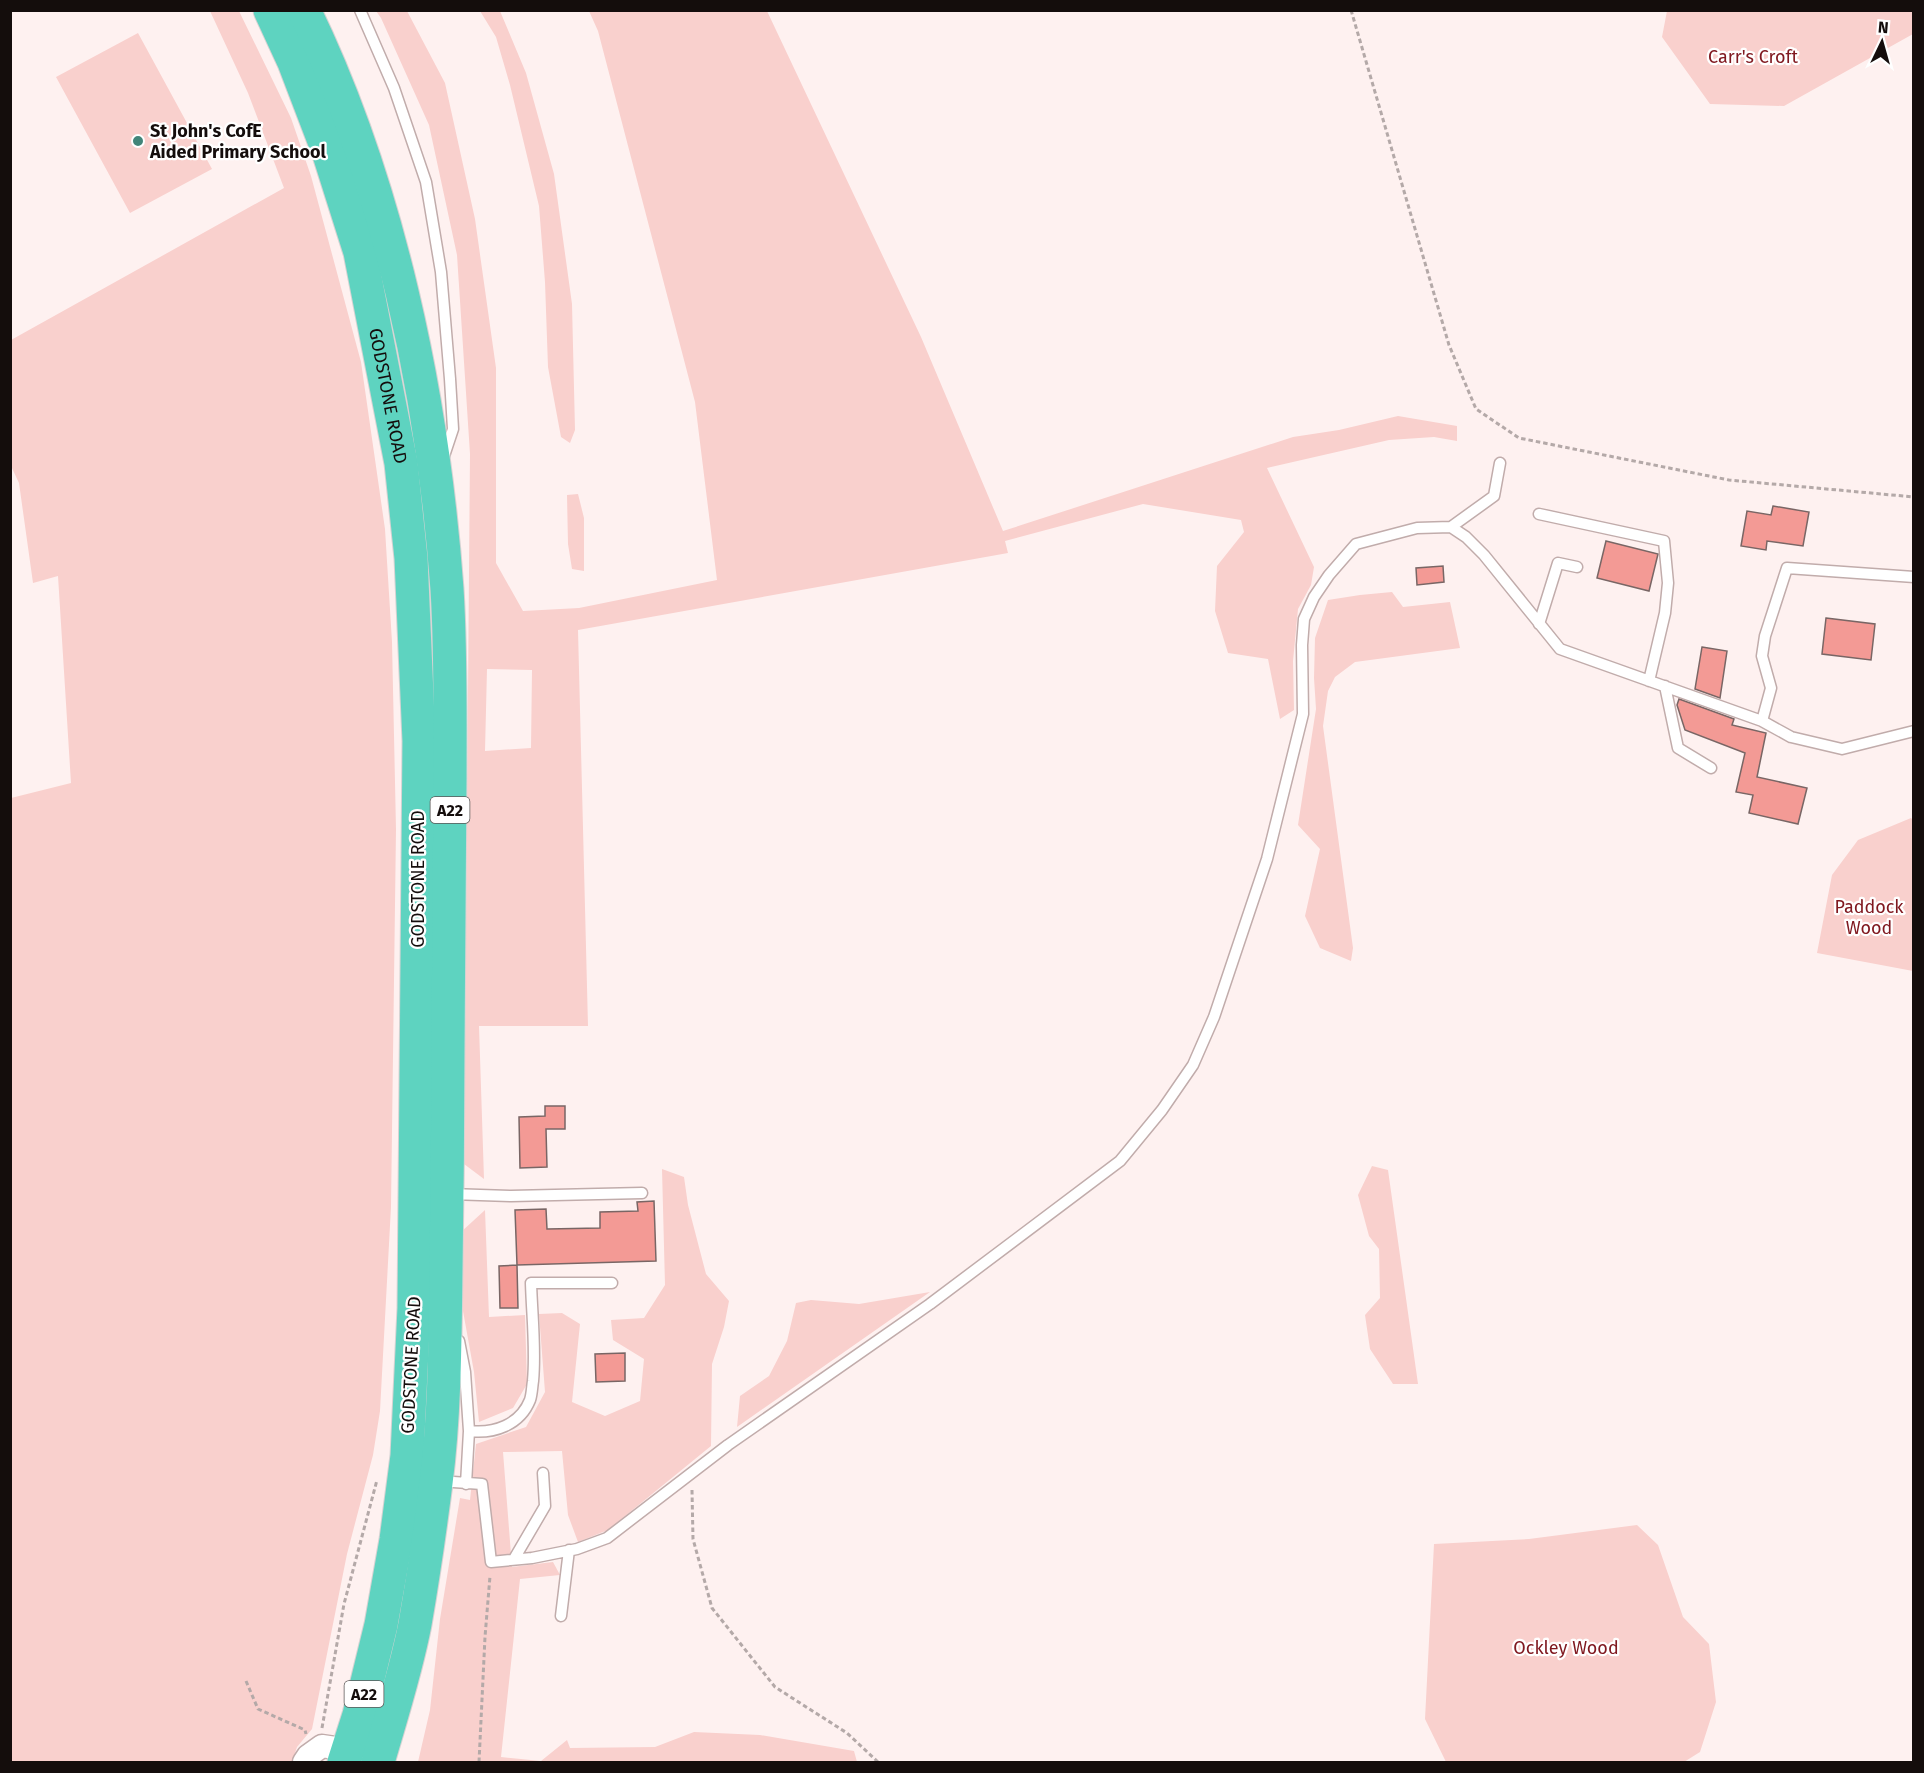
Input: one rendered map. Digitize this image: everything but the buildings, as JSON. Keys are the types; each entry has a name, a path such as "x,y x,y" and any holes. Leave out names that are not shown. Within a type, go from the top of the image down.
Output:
{"highway":[{"name":"GODSTONE ROAD","path":"270,10 294,62 328,151 360,252 401,463 411,558 419,741 414,1308 407,1456 396,1540 381,1625 359,1716 326,1755"},
{"name":"GODSTONE ROAD","path":"304,10 324,52 357,137 389,243 415,354 436,479 447,592 450,724 447,1194 441,1426 451,1482 393,1712 378,1762"}],"lane":[{"path":"360,10 394,88 426,182 441,272 453,429 436,479"},
{"path":"446,1292 454,1317 465,1372 469,1431 451,1482 482,1484 491,1562 569,1551 607,1538 728,1444 930,1305 1120,1161 1162,1110 1193,1065 1214,1017 1267,859 1303,714 1304,619 1314,597 1329,575 1356,544 1417,528 1451,527 1494,496 1500,464"},
{"path":"1539,514 1664,541 1668,583 1665,613 1649,681"},
{"path":"1451,527 1466,537 1484,555 1560,649 1762,721 1791,737 1842,749 1914,731"},
{"path":"1539,624 1558,563 1577,567"},
{"path":"1762,721 1770,688 1762,656 1765,636 1787,568 1914,577"},
{"path":"1665,686 1678,748 1711,768"},
{"path":"447,1194 511,1196 642,1193"},
{"path":"469,1431 502,1429 521,1416 531,1398 534,1366 531,1283 612,1283"},
{"path":"514,1559 546,1506 543,1473"},
{"path":"561,1616 569,1551"}],"path":[{"path":"1351,10 1449,345 1476,409 1519,438 1729,480 1914,497"},
{"path":"326,1755 321,1723 344,1604 379,1469"},
{"path":"692,1473 693,1539 712,1608 775,1687 847,1733 878,1762"},
{"path":"479,1762 491,1562"},
{"path":"246,1681 258,1709 305,1730 326,1755"}],"green space":[{"path":"210,11 239,11 291,118 311,176 361,362 385,529 392,642 396,829 391,1207 380,1411 373,1455 347,1554 312,1729 297,1747 292,1762 11,1762 11,798 71,783 58,576 33,583 19,483 11,466 11,340 284,188 248,93"},
{"path":"376,11 407,11 445,83 475,219 496,368 496,563 523,611 579,608 717,580 695,402 598,31 589,11 767,11 921,337 1003,531 1293,437 1339,430 1398,416 1457,426 1457,441 1434,437 1389,440 1267,468 1314,567 1311,585 1298,609 1293,661 1294,710 1280,719 1268,659 1228,653 1215,611 1217,566 1244,532 1241,520 1143,504 1005,541 1008,553 578,630 588,1026 479,1026 484,1179 464,1164 470,454 457,255 429,125","holes":["487,669 532,670 531,748 485,751"]},
{"path":"480,11 500,11 526,73 554,174 572,304 575,430 570,443 561,437 548,367 539,206 496,37"},
{"name":"Carr's Croft","path":"1667,11 1913,11 1913,34 1784,106 1710,104 1662,37"},
{"path":"138,33 212,169 130,213 56,77"},
{"path":"578,494 584,518 584,571 572,569 568,544 567,495"},
{"path":"1392,592 1403,607 1450,602 1460,648 1355,662 1335,677 1328,691 1323,726 1353,948 1351,961 1320,948 1305,916 1320,849 1298,825 1316,709 1315,638 1328,600"},
{"name":"Paddock Wood","path":"1911,818 1914,821 1913,971 1817,953 1832,875 1858,840"},
{"path":"1372,1166 1388,1170 1418,1384 1393,1384 1370,1349 1365,1315 1380,1298 1379,1249 1369,1236 1358,1195"},
{"path":"662,1169 684,1177 688,1205 706,1274 729,1301 724,1327 712,1364 711,1446 608,1530 578,1542 568,1515 562,1451 503,1452 512,1567 553,1562 560,1575 520,1579 501,1757 541,1761 567,1740 570,1748 655,1747 694,1732 760,1735 854,1751 857,1762 418,1762 430,1710 440,1619 460,1498 470,1500 476,1444 526,1427 545,1392 539,1314 562,1313 580,1324 572,1402 605,1416 640,1401 644,1359 613,1340 611,1320 644,1318 665,1285"},
{"path":"485,1210 489,1317 525,1315 527,1384 513,1408 479,1422 474,1372 463,1311 461,1232"},
{"path":"930,1292 737,1427 740,1396 769,1376 787,1341 796,1303 811,1300 859,1304"},
{"name":"Ockley Wood","path":"1637,1525 1658,1545 1683,1617 1709,1644 1716,1702 1700,1752 1684,1762 1446,1762 1425,1719 1434,1544 1529,1539"}],"place":[{"name":"St John's CofE Aided Primary School","path":"138,141"}]}
